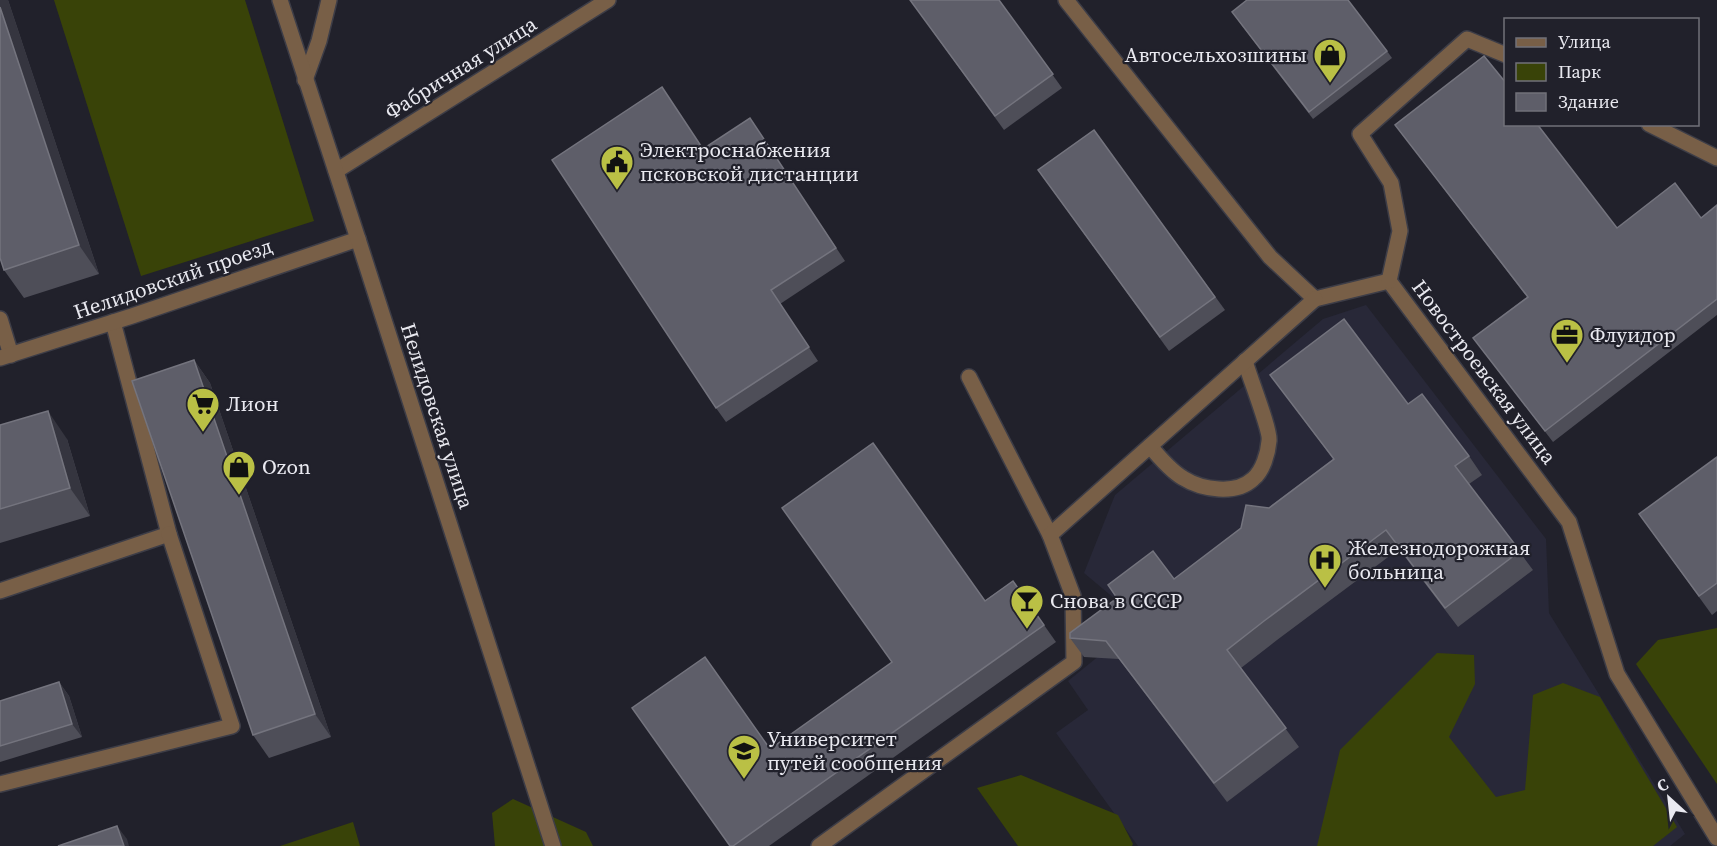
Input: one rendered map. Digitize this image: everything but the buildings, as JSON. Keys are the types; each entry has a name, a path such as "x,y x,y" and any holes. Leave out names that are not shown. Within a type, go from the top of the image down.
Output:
{"street":[{"name":"Нелидовская улица","path":"280,0 553,846"},
{"path":"305,80 329,0"},
{"name":"Фабричная улица","path":"336,171 608,0"},
{"path":"1050,535 1315,299 1270,257 1066,0"},
{"path":"1389,281 1400,231 1391,183 1360,134 1467,39 1504,54"},
{"path":"1653,126 1717,158"},
{"name":"Нелидовский проезд","path":"6,357 358,238"},
{"name":"Новостроевская улица","path":"1315,299 1389,281 1569,522 1617,674 1717,838"},
{"path":"0,320 6,357"},
{"path":"0,784 232,726 169,534 113,322"},
{"path":"1150,446 1184,479 1210,488 1233,489 1254,479 1264,462 1270,438 1245,361"},
{"path":"819,846 1074,662 1073,596 1050,535 969,377"},
{"path":"0,591 169,534"}],"shaded area":[{"name":"Железнодорожная больница","path":"1366,305 1546,539 1549,613 1685,834 1670,846 1138,846 1056,733 1088,710 1068,681 1100,655 1121,604 1084,573 1115,495 1323,319"}],"green space":[{"path":"54,0 245,0 314,221 141,276"},
{"path":"1717,628 1717,784 1636,664 1658,640"},
{"path":"1437,653 1474,655 1475,684 1449,737 1496,797 1525,790 1533,695 1563,683 1600,697 1677,827 1653,846 1317,846 1340,750"},
{"path":"1021,775 1118,815 1132,846 1018,846 977,788"},
{"path":"513,799 586,832 593,846 495,846 492,813"},
{"path":"353,822 360,846 280,846"}],"place":[{"name":"Автосельхозшины","path":"1330,84"},
{"name":"Электроснабжения псковской дистанции","path":"617,191"},
{"name":"Флуидор","path":"1567,364"},
{"name":"Лион","path":"203,433"},
{"name":"Ozon","path":"239,496"},
{"name":"Железнодорожная больница","path":"1325,589"},
{"name":"Снова в СССР","path":"1027,630"},
{"name":"Университет путей сообщения","path":"744,780"}]}
